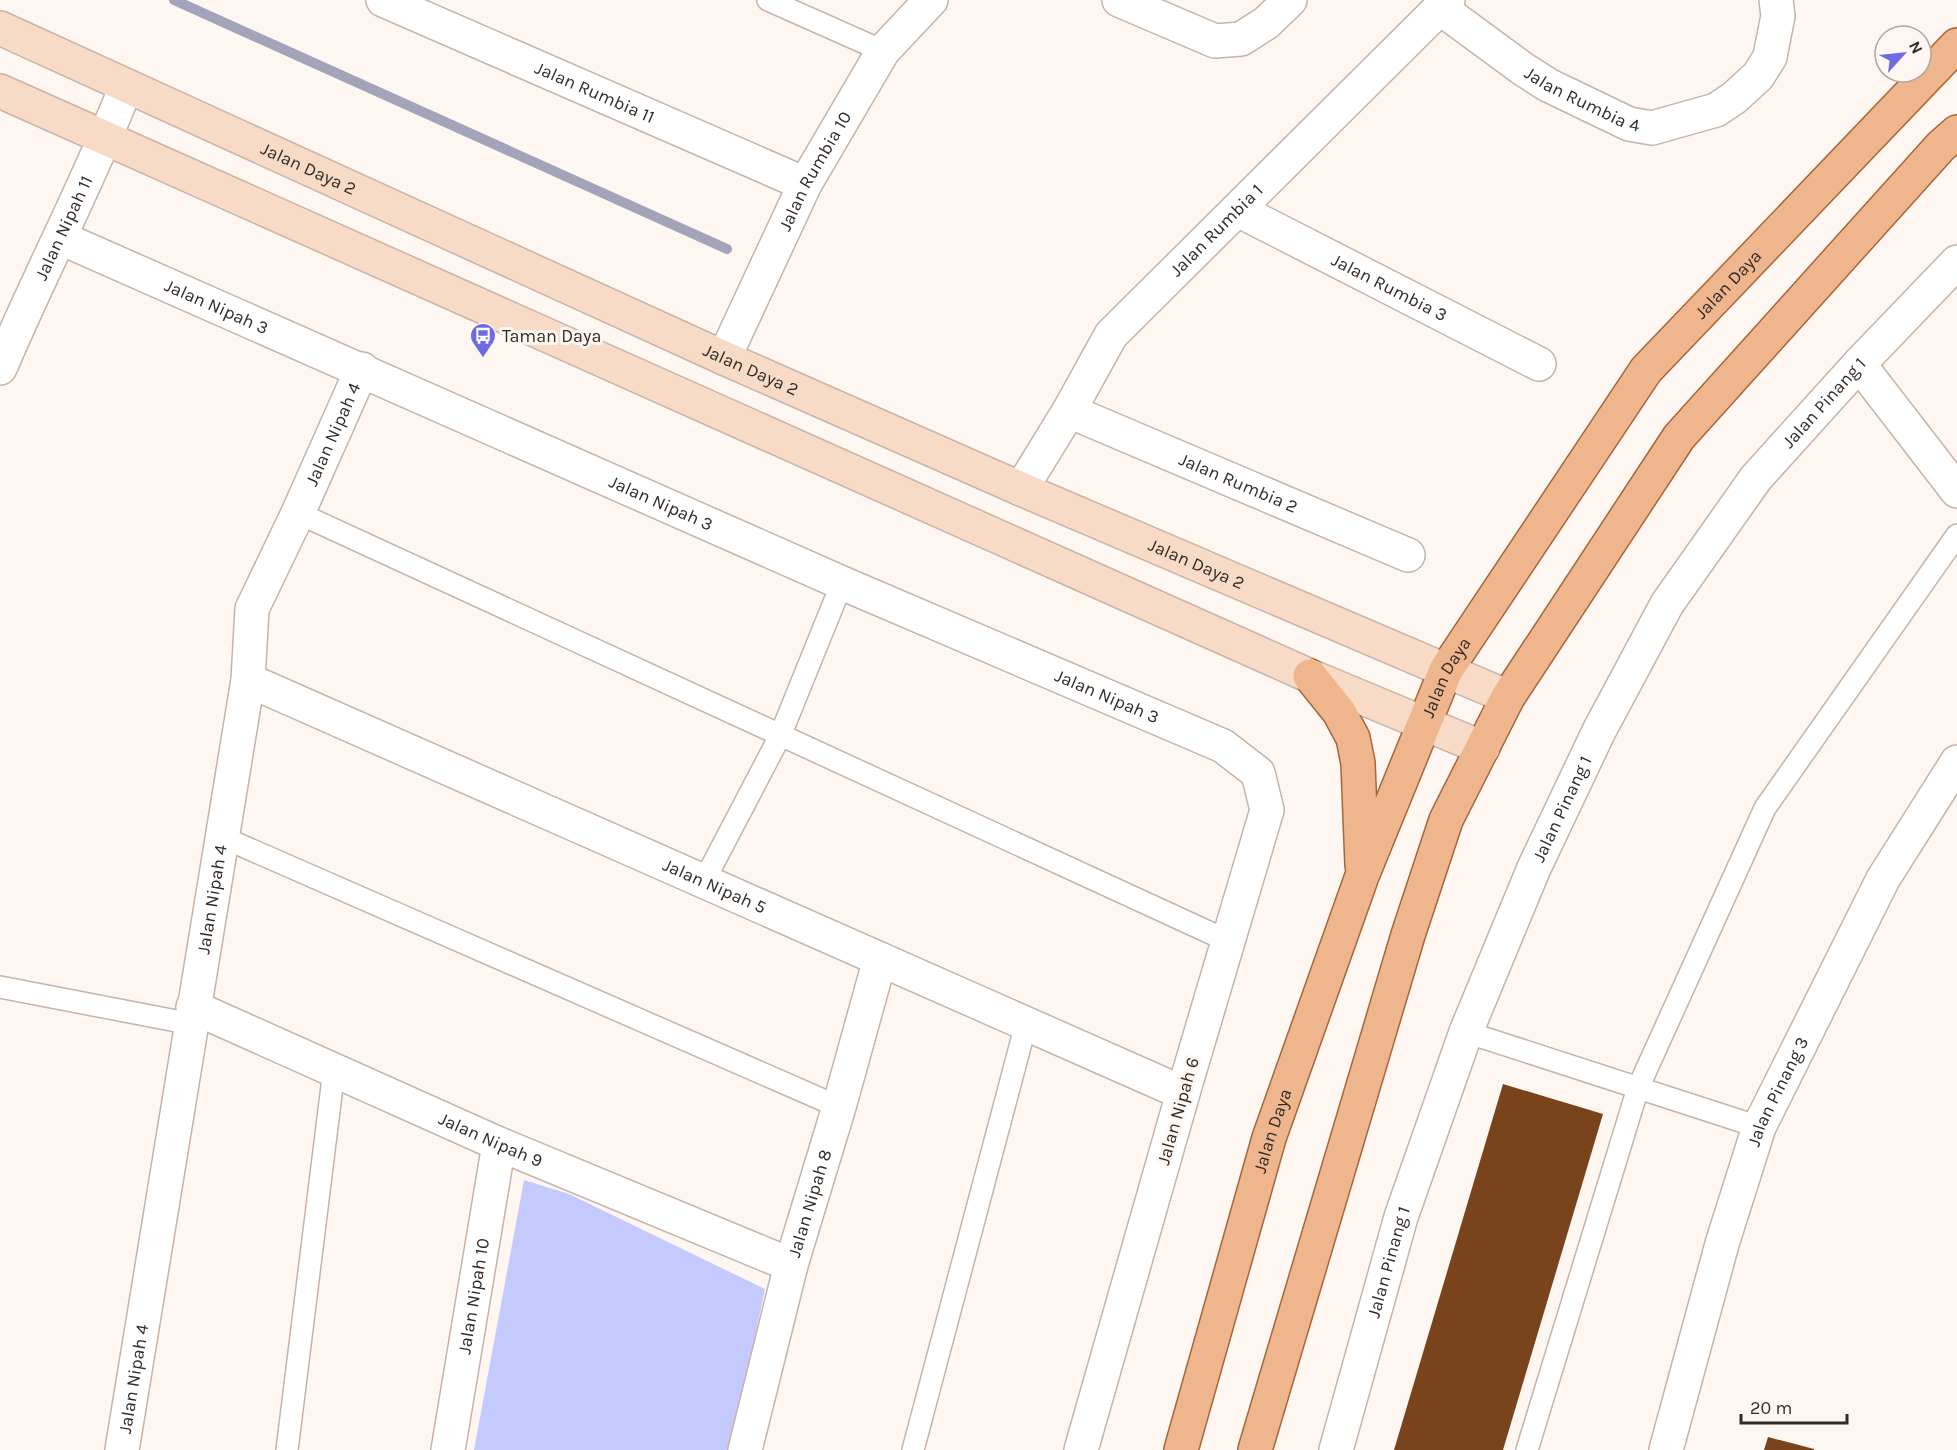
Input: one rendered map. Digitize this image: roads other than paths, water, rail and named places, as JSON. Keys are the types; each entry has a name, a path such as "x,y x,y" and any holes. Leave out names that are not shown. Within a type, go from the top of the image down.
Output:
{"main road":[{"name":"Jalan Daya 2","path":"0,28 724,358 1021,489 1508,697"},
{"name":"Jalan Daya","path":"1181,1450 1269,1138 1362,876 1446,670 1646,370 1957,45"},
{"path":"0,91 1310,676 1483,748"},
{"path":"1255,1450 1408,935 1446,820 1508,697 1680,437 1933,155 1957,132"},
{"path":"1310,676 1339,712 1353,738 1358,763 1362,876"}],"street":[{"name":"Jalan Rumbia 11","path":"383,0 805,184"},
{"name":"Jalan Rumbia 10","path":"724,358 805,184 882,51 931,0"},
{"path":"1119,0 1215,41 1241,39 1266,23 1290,0"},
{"name":"Jalan Rumbia 4","path":"1444,4 1522,69 1548,85 1629,124 1652,128 1716,110 1734,98 1758,76 1770,57 1778,16 1776,0"},
{"name":"Jalan Rumbia 1","path":"1021,489 1069,411 1111,335 1444,4"},
{"name":"Jalan Nipah 11","path":"0,368 10,315 61,238 106,139 126,87"},
{"name":"Jalan Rumbia 3","path":"1238,210 1539,364"},
{"name":"Jalan Nipah 3","path":"61,238 842,583 1223,746 1258,773"},
{"name":"Jalan Pinang 1","path":"1336,1450 1401,1217 1466,1032 1534,868 1599,732 1668,604 1756,478 1859,364 1957,262"},
{"path":"1859,364 1957,491"},
{"name":"Jalan Nipah 4","path":"122,1450 248,680 252,609 298,513 362,369"},
{"name":"Jalan Rumbia 2","path":"1069,411 1408,555"},
{"name":"Jalan Nipah 5","path":"248,680 1183,1092"},
{"name":"Jalan Pinang 3","path":"1666,1450 1722,1244 1759,1127 1883,879 1957,762"},
{"name":"Jalan Nipah 6","path":"1081,1450 1183,1092 1267,810 1258,773"},
{"name":"Jalan Nipah 8","path":"745,1450 791,1265 839,1107 880,959"},
{"name":"Jalan Nipah 9","path":"193,1016 334,1070 499,1144 791,1265"},
{"name":"Jalan Nipah 10","path":"448,1450 499,1144"}],"lane":[{"path":"768,0 882,51"},
{"path":"298,513 1228,940"},
{"path":"1527,1450 1638,1088 1765,808 1957,535"},
{"path":"704,881 780,736 842,583"},
{"path":"222,837 839,1107"},
{"path":"0,987 193,1016"},
{"path":"913,1450 1026,1023"},
{"path":"1466,1032 1759,1127"},
{"path":"287,1450 334,1070"}],"waterway":[{"path":"174,0 727,249"}],"place":[{"name":"Taman Daya","path":"483,359"}]}
